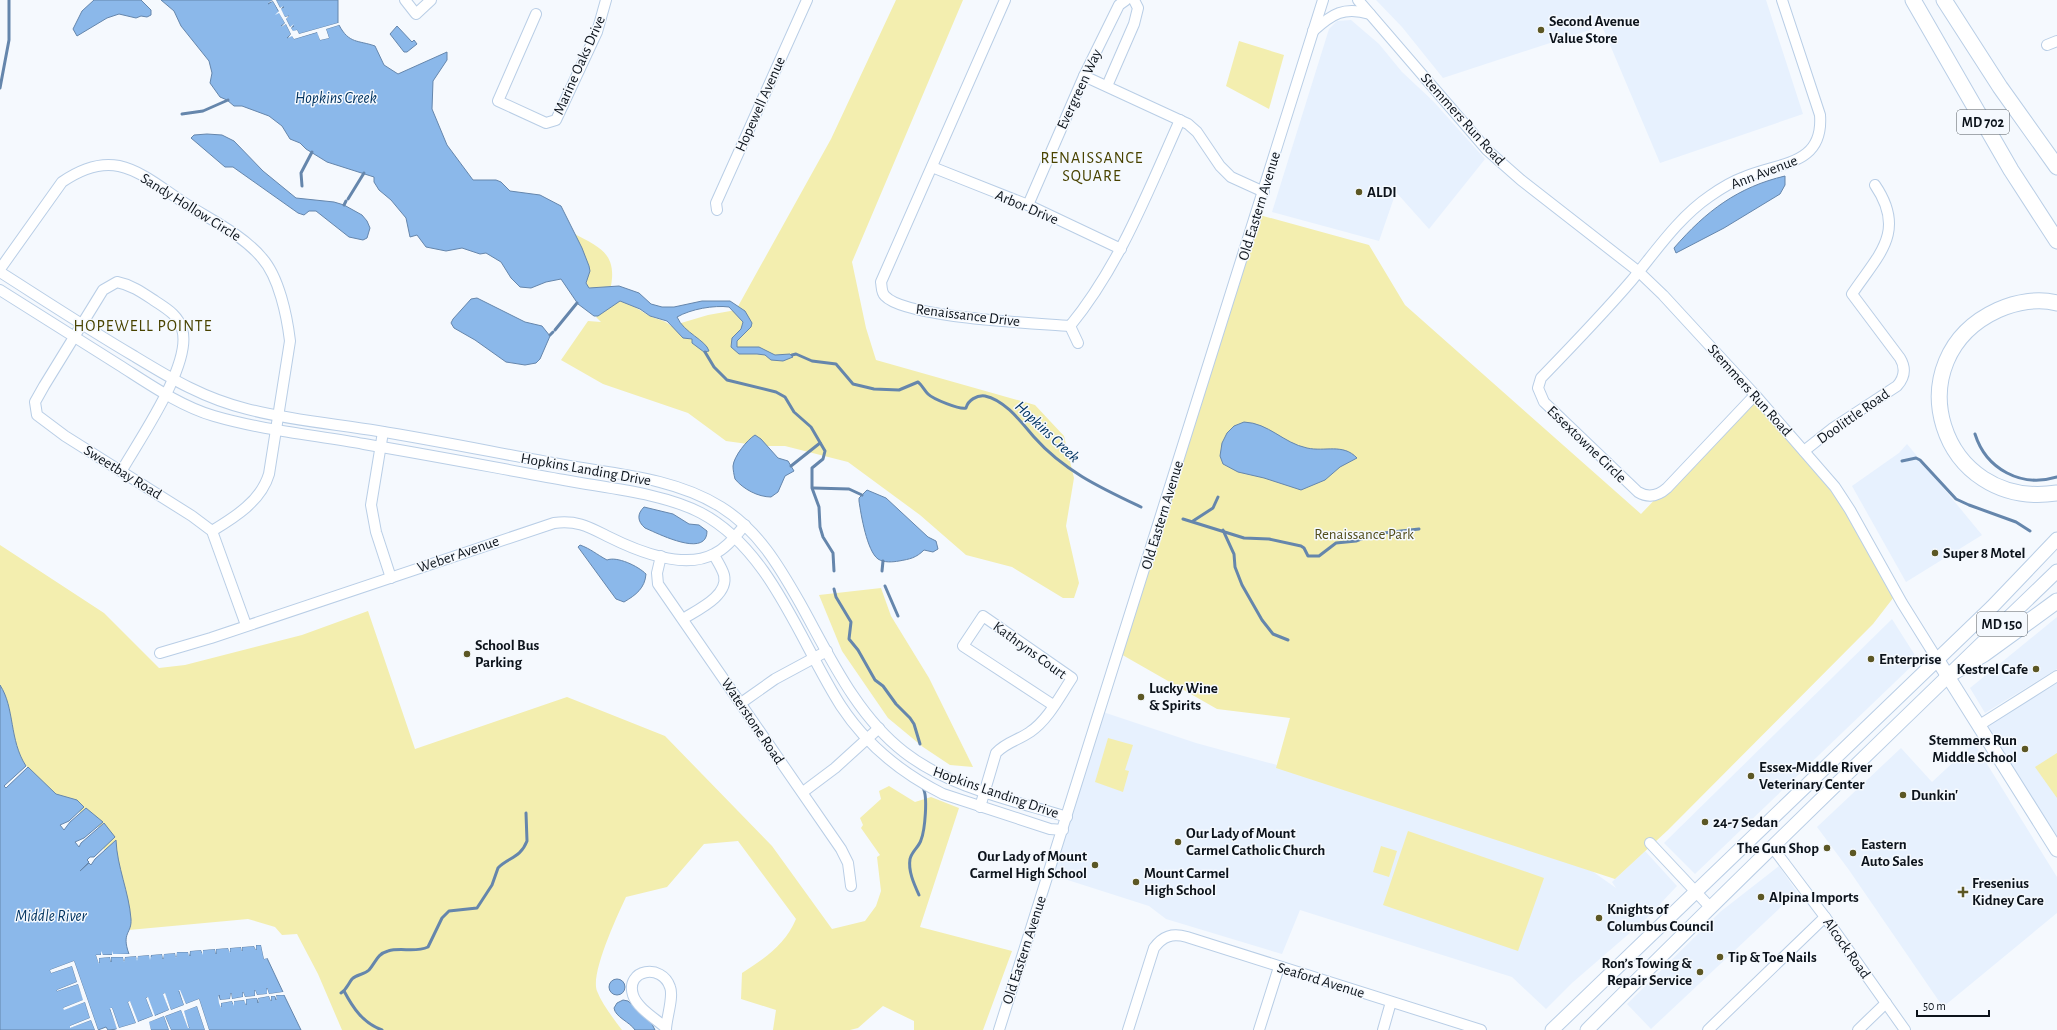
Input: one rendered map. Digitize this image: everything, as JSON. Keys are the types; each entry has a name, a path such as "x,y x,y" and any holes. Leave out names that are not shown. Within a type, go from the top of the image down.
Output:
{"highway":[{"name":"MD 702","path":"1913,0 2011,170 2057,241"},
{"name":"MD 702","path":"1944,0 2000,87 2057,167"},
{"path":"2057,304 2039,301 2021,302 1988,314 1962,336 1950,356 1943,375 1940,395 1942,423 1946,435 1953,448 1972,471 1999,488 2014,493 2042,496 2057,493"},
{"path":"1947,676 1984,654 2057,601"}],"main road":[{"name":"MD 150","path":"1552,1030 1992,607 2057,539"},
{"name":"MD 150","path":"1587,1030 1710,907 1773,848 1947,676 2057,571"},
{"name":"Stemmers Run Road","path":"1937,659 2057,850"}],"street":[{"path":"405,0 416,14 431,0"},
{"name":"Marine Oaks Drive","path":"536,14 498,101 546,123 556,120 564,105 597,32 606,0"},
{"name":"Hopewell Avenue","path":"717,210 716,203 807,0"},
{"name":"Renaissance Drive","path":"1004,0 881,282 882,290 885,296 894,303 906,308 930,313 1070,326"},
{"name":"Evergreen Way","path":"1028,205 1084,76 1119,5 1126,0"},
{"name":"Evergreen Way","path":"1107,86 1134,24 1138,8 1134,0"},
{"name":"Stemmers Run Road","path":"1358,0 1492,155 1521,180 1639,272 1686,318 1755,395 1835,487 1850,510 1902,603 1937,659"},
{"name":"Ann Avenue","path":"1639,272 1680,224 1700,204 1711,196 1742,178 1801,158 1817,143 1821,127 1820,116 1782,0"},
{"name":"Old Eastern Avenue","path":"999,1030 1264,192 1321,2"},
{"path":"1313,31 1330,17 1339,12 1350,11 1370,14"},
{"path":"1084,76 1180,120 1197,132 1220,166 1231,177 1264,192"},
{"path":"1078,343 1070,326 1086,307 1121,249 1180,120"},
{"name":"Sandy Hollow Circle","path":"0,270 62,182 73,174 99,166 119,166 139,174 243,240 262,258 272,274 288,321 290,341 269,474 263,489 257,498 239,513 212,531"},
{"name":"Arbor Drive","path":"932,167 1028,205 1121,249"},
{"name":"Doolittle Road","path":"1804,451 1833,428 1902,381 1904,370 1900,358 1852,294 1878,257 1889,233 1888,208 1875,185"},
{"name":"Hopkins Landing Drive","path":"0,270 82,325 194,392 218,401 250,410 383,432 671,484 722,507 745,525 764,545 784,573 827,651 860,706 879,728 904,752 928,769 985,792 1067,817"},
{"name":"Essextowne Circle","path":"1639,272 1586,334 1541,378 1538,388 1540,397 1544,402 1638,492 1647,496 1658,494 1667,488 1755,395"},
{"name":"Sweetbay Road","path":"173,379 183,354 184,339 179,322 170,310 134,288 117,282 104,290 82,325 76,338 35,402 36,415 65,436 122,470 212,531"},
{"name":"Hopkins Landing Drive","path":"0,290 166,394 210,415 249,425 380,447 673,502 699,512 719,524 734,537 760,566 842,706 868,740 891,761 927,786 980,807 1048,829 1063,830"},
{"path":"122,470 166,394 173,379"},
{"path":"383,432 371,505 376,532 390,578"},
{"name":"Weber Avenue","path":"160,653 554,523 574,522 586,525 611,538 661,556 684,561 714,555 728,545 745,525"},
{"path":"212,531 246,625"},
{"path":"684,619 713,599 722,589 724,575 714,555"},
{"name":"Waterstone Road","path":"661,556 658,584 684,619 841,849 848,863 851,886"},
{"name":"Kathryns Court","path":"980,807 996,753 1010,742 1030,732 1044,718 1072,678 983,616 963,646 1053,705"},
{"path":"741,703 775,679 827,651"},
{"path":"1978,726 2057,676"},
{"path":"803,792 835,768 868,740 879,728"},
{"path":"1650,844 1710,907"},
{"name":"Alcock Road","path":"1773,848 1825,917 1905,1030"},
{"path":"1708,1030 1825,917"},
{"name":"Seaford Avenue","path":"1128,1030 1154,948 1161,939 1169,936 1180,935 1481,1030"},
{"path":"1259,1030 1279,967"},
{"path":"652,971 662,975 670,986 671,993 666,1029 640,1006 634,996 632,987 636,978 643,972 652,971"},
{"path":"1383,1030 1391,1002"},
{"path":"1858,1030 1886,1003"}],"shaded area":[{"path":"1376,0 1766,0 1803,114 1660,163 1602,26 1443,78 1402,27"},
{"path":"1351,20 1379,44 1402,72 1433,101 1485,159 1429,229 1396,192 1379,241 1272,212 1329,29 1337,21"},
{"path":"1907,444 1982,535 1906,582 1852,486 1899,453"},
{"path":"2057,617 2057,669 1985,713 1970,688"},
{"path":"1892,619 1918,660 1695,874 1664,843"},
{"name":"Stemmers Run Middle School","path":"2057,676 2057,848 1978,726"},
{"path":"1100,711 1196,743 1277,765 1592,871 1616,888 1612,882 1645,851 1677,886 1646,919 1572,983 1546,1009 1512,977 1300,910 1282,954 1166,919 1149,906 1049,874"},
{"path":"1974,743 2057,877 2057,913 1943,1007 1849,870 1817,827 1901,748 1932,782"},
{"path":"1779,866 1797,892 1651,1029 1627,1004 1720,912"}],"green space":[{"path":"896,0 963,0 852,262 866,328 876,360 1035,405 1064,436 1074,478 1066,526 1079,583 1074,598 1063,598 1012,567 966,555 920,515 848,462 785,446 762,446 726,441 688,413 603,384 561,360 588,321 601,322 596,317 617,301 630,305 651,317 666,322 671,326 708,315 736,310 831,139"},
{"path":"1239,41 1284,55 1269,109 1226,86"},
{"name":"Renaissance Park","path":"1256,214 1369,245 1405,305 1641,514 1755,395 1822,471 1897,593 1873,624 1668,830 1615,879 1276,768 1290,718 1217,709 1119,653"},
{"path":"573,233 604,252 611,266 611,286 595,289 588,287 587,282 589,266"},
{"path":"0,545 104,613 159,668 185,665 302,635 368,611 415,749 567,697 665,736 772,846 832,929 865,921 876,906 881,891 877,857 880,855 861,828 863,825 860,818 881,799 879,791 889,786 915,802 931,797 959,808 920,927 1012,951 983,1030 914,1030 914,1021 883,1006 858,1028 850,1030 773,1030 776,1010 741,999 742,973 759,962 780,944 796,919 738,841 704,844 667,887 626,897 601,958 596,983 597,991 602,1001 622,1030 342,1030 318,974 297,934 282,935 275,927 248,919 118,931 100,828 44,785 16,755 0,699"},
{"path":"881,588 891,616 929,678 973,767 950,765 923,747 888,718 842,651 819,595"},
{"path":"1108,738 1133,745 1125,770 1129,771 1123,792 1095,782"},
{"path":"2057,753 2057,798 2035,767"},
{"path":"1408,831 1544,878 1518,951 1383,905"},
{"path":"1381,846 1397,851 1389,877 1373,872"}],"water":[{"path":"94,0 141,0 151,10 151,15 136,18 119,14 107,18 77,36 73,29 82,11"},
{"name":"Hopkins Creek","path":"161,0 273,0 268,4 273,1 285,23 281,26 286,24 291,34 287,38 292,35 294,39 318,32 320,40 329,38 326,29 339,25 350,38 375,46 384,65 398,74 447,52 447,60 433,81 432,109 447,145 473,180 496,180 501,182 510,191 540,195 561,206 582,248 589,266 590,271 586,283 589,288 619,286 639,293 651,304 662,307 674,307 702,301 730,301 745,311 752,323 751,327 737,341 737,347 759,347 775,355 790,354 793,357 783,361 771,360 765,355 739,354 731,347 732,338 741,329 743,322 729,307 703,308 677,317 685,328 704,343 709,351 704,352 692,343 692,339 683,338 667,321 650,316 640,309 620,301 598,316 594,316 578,304 561,279 546,282 531,288 520,287 511,278 501,262 486,253 480,254 462,248 446,251 426,247 417,235 410,237 406,218 391,200 379,190 374,182 374,177 327,162 306,149 300,143 290,139 282,126 269,116 242,106 234,106 227,100 220,97 210,83 212,73 209,61 181,26 174,11"},
{"path":"276,0 338,0 338,23 299,34 297,30 293,32 291,28 294,26 290,27 286,19 289,16 285,17 280,9 284,7 280,8"},
{"path":"397,26 412,42 414,40 417,44 407,52 404,52 390,34"},
{"path":"194,135 222,135 234,141 263,171 296,198 334,202 344,205 362,215 370,228 367,238 363,240 349,237 316,211 309,211 304,215 298,213 233,167 225,167 191,138"},
{"path":"1785,176 1785,185 1780,194 1724,228 1676,253 1674,248 1686,235 1724,202 1752,187"},
{"path":"477,298 525,322 542,326 550,336 540,359 536,363 525,365 506,362 475,340 454,328 451,323 453,319 471,299"},
{"path":"1244,422 1253,423 1269,429 1291,442 1307,448 1340,449 1352,453 1357,458 1340,467 1325,480 1301,490 1264,478 1238,472 1223,464 1220,456 1222,443 1227,433 1234,426"},
{"path":"755,435 761,439 778,458 788,461 794,471 785,476 778,492 771,497 761,496 751,492 735,479 733,466 738,453"},
{"path":"867,490 886,498 928,537 936,541 938,549 933,552 924,550 913,558 906,560 886,562 878,559 874,555 868,541 859,501 859,498"},
{"path":"644,507 673,514 689,524 699,525 707,531 705,539 699,543 691,544 680,542 645,528 639,520 640,512"},
{"path":"580,545 607,560 616,559 633,565 642,571 646,574 642,587 636,594 624,602 616,599 578,547"},
{"name":"Middle River","path":"0,685 8,704 17,746 26,766 4,786 6,788 28,767 56,794 77,800 84,807 69,821 60,825 64,830 70,822 86,808 103,822 84,838 75,842 79,847 81,843 104,823 115,837 94,857 90,857 87,860 89,862 80,871 89,863 91,865 95,859 116,840 118,860 130,909 131,924 126,937 129,954 103,955 101,953 101,955 96,955 99,963 99,958 110,957 111,962 111,957 123,957 124,961 125,957 136,956 137,959 137,956 150,955 151,957 151,955 162,954 163,959 163,954 175,953 176,957 176,952 188,952 190,956 190,951 201,950 202,953 203,950 215,949 216,954 216,949 228,948 230,952 230,948 241,947 242,951 242,947 254,946 256,950 256,945 261,945 264,959 267,958 283,992 269,994 267,988 268,994 257,995 255,990 255,996 245,997 243,992 243,997 232,999 231,993 230,999 220,1000 219,995 221,1007 221,1003 232,1001 233,1004 234,1001 245,1000 246,1005 246,999 257,998 258,1003 258,998 269,996 271,1001 271,996 275,996 276,1000 276,995 284,995 301,1030 209,1030 199,999 186,1004 179,991 184,1005 171,1010 164,993 169,1010 154,1016 147,997 146,998 153,1016 137,1022 130,1002 128,1002 136,1023 119,1028 112,1008 110,1009 118,1029 108,1030 106,1027 98,1030 74,961 50,970 51,973 72,966 77,982 57,991 78,984 84,1000 63,1008 64,1009 85,1002 90,1018 70,1026 71,1027 91,1020 95,1030 0,1030"},
{"path":"617,979 623,981 625,987 623,993 617,995 611,993 609,987 611,981"},
{"path":"623,1000 628,1001 652,1024 655,1030 635,1030 630,1024 620,1017 614,1008 617,1003"},
{"path":"197,1006 205,1030 171,1030 165,1016 181,1010 189,1028 183,1011"},
{"path":"164,1016 169,1030 151,1030 148,1022"}],"pier":[{"path":"273,0 276,0 280,8 283,6 281,9 285,17 289,16 286,19 290,27 294,24 291,28 293,31 297,30 299,34 338,23 339,25 326,29 329,38 320,40 317,32 294,39 292,36 288,38 291,34 286,24 281,27 285,23 279,13 275,15 279,11 273,1 268,3"},
{"path":"261,943 268,958 264,959 261,945 256,945 256,950 254,946 242,947 242,952 241,947 230,948 230,953 228,948 216,949 216,954 215,949 203,950 203,955 201,950 190,951 189,956 188,952 177,952 176,958 175,953 164,954 163,959 162,954 151,955 150,960 149,955 138,956 137,961 136,956 125,957 124,962 123,957 111,957 110,962 110,957 99,958 99,964 96,955 101,955 101,951 103,955 112,955 112,951 113,954 136,954"},
{"path":"74,961 98,1030 95,1030 91,1020 70,1028 70,1026 90,1018 85,1002 64,1010 63,1008 83,1000 78,984 57,991 77,982 72,966 51,973 50,970"},
{"path":"267,988 269,994 283,992 284,995 276,995 277,1000 275,996 271,996 271,1001 269,996 258,998 259,1003 257,998 246,999 246,1005 244,1000 234,1001 234,1006 232,1001 221,1003 221,1008 219,1003 218,995 220,1000 230,999 231,993 232,999 243,997 243,992 245,997 255,996 255,990 257,995 267,994"},
{"path":"179,990 186,1004 199,999 209,1030 205,1030 197,1006 184,1011 189,1028 181,1010 165,1016 171,1030 169,1030 164,1016 149,1022 151,1030 146,1023 131,1028 132,1030 115,1030 117,1029 110,1008 112,1008 119,1028 136,1023 128,1002 130,1001 138,1022 153,1016 146,998 148,997 155,1016 169,1010 163,994 165,993 171,1010 184,1005"}],"waterway":[{"path":"0,88 9,40 9,0"},
{"path":"182,114 203,111 228,100"},
{"path":"302,186 301,173 312,152"},
{"path":"348,199 364,173"},
{"path":"344,205 346,201"},
{"path":"555,330 577,303"},
{"path":"550,335 553,332"},
{"name":"Hopkins Creek","path":"705,352 714,367 727,380 776,392 785,397 794,412 811,427 825,451 823,459 812,468 812,488 819,507 820,527 823,537 833,553 834,571"},
{"name":"Hopkins Creek","path":"792,355 796,354 812,361 836,364 853,384 874,389 899,390 918,382 935,399 963,408 966,408 971,400 979,396 992,398 1006,407 1046,449 1070,469 1097,485 1141,507"},
{"path":"1975,434 1987,457 1996,466 2007,473 2031,480 2044,480 2057,477"},
{"path":"791,466 820,443"},
{"path":"1902,461 1916,458 1920,460 1956,499 2016,522 2030,531"},
{"name":"Hopkins Creek","path":"813,488 849,489 862,495"},
{"path":"1193,521 1213,508 1218,497"},
{"path":"1183,519 1244,538 1269,539 1301,546 1304,548 1308,556 1319,556 1336,543 1356,541 1374,534 1419,529"},
{"path":"1223,530 1234,554 1235,567 1242,585 1262,620 1273,634 1288,640"},
{"path":"882,571 883,561"},
{"path":"885,586 898,616"},
{"name":"Hopkins Creek","path":"834,589 836,597 851,622 849,639 858,650 875,680 883,686 896,704 910,718 914,724 920,744"},
{"path":"919,895 912,877 910,859 920,842 924,829 926,805 925,792 923,788"},
{"path":"341,993 352,979 369,970 379,956 384,952 393,950 418,950 428,947 442,918 449,911 477,908 492,885 498,868 517,855 524,847 527,841 526,813"},
{"path":"344,991 359,1014 369,1023 382,1030"}],"place":[{"name":"Second Avenue Value Store","path":"1541,30"},
{"name":"ALDI","path":"1359,192"},
{"name":"Super 8 Motel","path":"1935,553"},
{"name":"School Bus Parking","path":"467,654"},
{"name":"Enterprise","path":"1871,659"},
{"name":"Kestrel Cafe","path":"2036,669"},
{"name":"Lucky Wine & Spirits","path":"1141,697"},
{"name":"Stemmers Run Middle School","path":"2025,749"},
{"name":"Essex-Middle River Veterinary Center","path":"1751,776"},
{"name":"Dunkin'","path":"1903,795"},
{"name":"24-7 Sedan","path":"1705,822"},
{"name":"Our Lady of Mount Carmel Catholic Church","path":"1178,842"},
{"name":"The Gun Shop","path":"1827,848"},
{"name":"Eastern Auto Sales","path":"1853,853"},
{"name":"Our Lady of Mount Carmel High School","path":"1095,865"},
{"name":"Mount Carmel High School","path":"1136,882"},
{"name":"Fresenius Kidney Care","path":"1963,892"},
{"name":"Alpina Imports","path":"1761,897"},
{"name":"Knights of Columbus Council","path":"1599,918"},
{"name":"Tip & Toe Nails","path":"1720,957"},
{"name":"Ron’s Towing & Repair Service","path":"1700,972"}],"district":[{"name":"RENAISSANCE SQUARE","path":"1092,166"},
{"name":"HOPEWELL POINTE","path":"143,325"}]}
